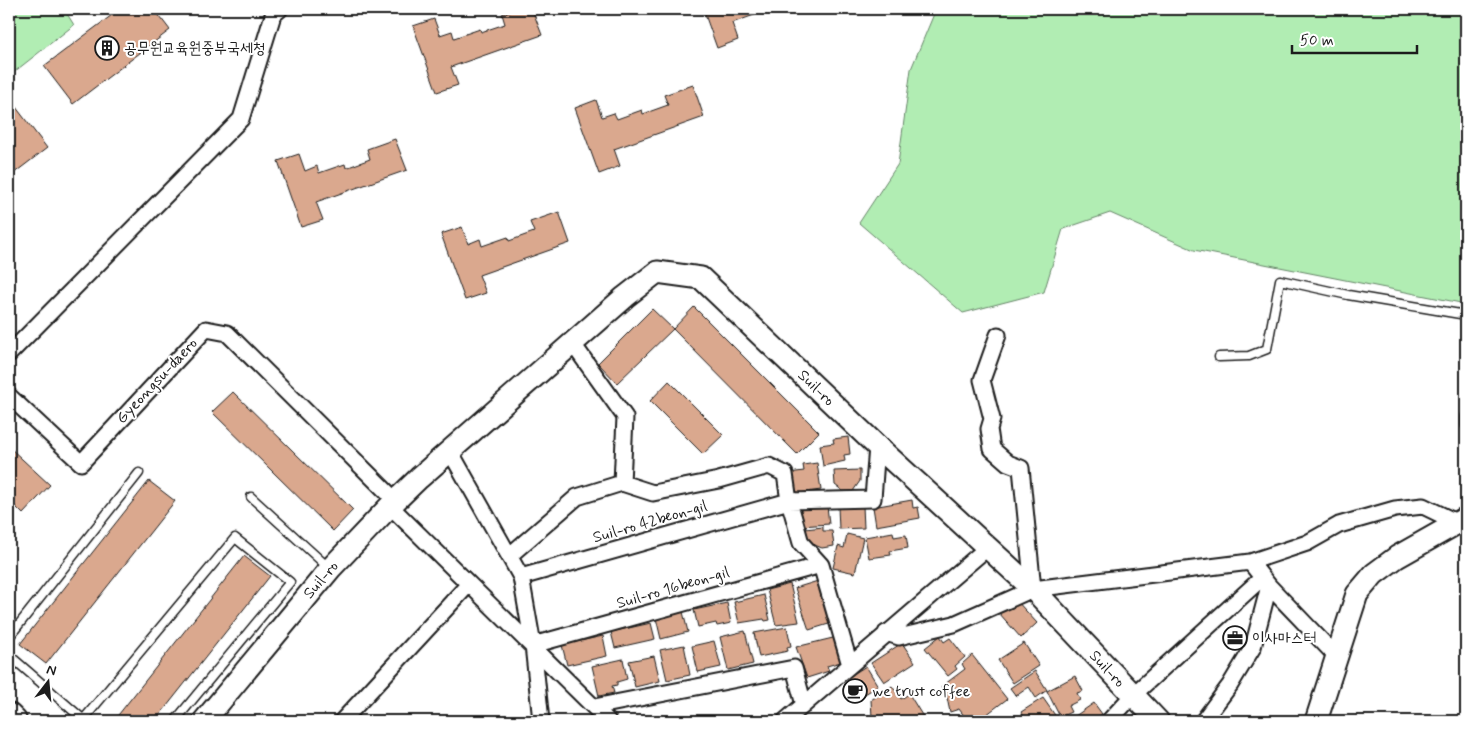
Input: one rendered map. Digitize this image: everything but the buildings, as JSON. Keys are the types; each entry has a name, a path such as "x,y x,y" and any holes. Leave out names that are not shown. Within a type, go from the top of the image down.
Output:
{"main road":[{"path":"9,716 14,721"}],"street":[{"path":"9,354 242,119 273,15 280,9"},
{"name":"Suil-ro","path":"204,721 330,569 419,478 625,297 657,272 701,278 877,446 1033,589 1132,696 1158,721"},
{"name":"Gyeongsu-daero","path":"9,396 82,463 206,329 226,333 393,504"},
{"path":"998,335 982,380 992,419 990,429 992,449 1008,463 1021,468 1033,589"},
{"path":"509,556 577,497 622,483 625,417 573,344"},
{"name":"Suil-ro 42beon-gil","path":"521,577 789,501 873,499 877,446"},
{"path":"450,451 521,577 533,645 541,721"},
{"name":"Suil-ro 42beon-gil","path":"622,483 653,493 719,480 769,466 785,474 789,501"},
{"path":"789,501 801,543 821,565 850,665"},
{"path":"393,504 468,584 533,645 608,721"},
{"path":"886,633 899,637 954,624 1033,589 1250,562 1306,543 1339,525 1395,509 1423,506 1461,520"},
{"path":"1316,721 1338,658 1357,594 1374,574 1397,556 1461,520"},
{"path":"785,721 987,548"},
{"path":"1250,562 1266,582 1338,658"},
{"name":"Suil-ro 16beon-gil","path":"533,645 821,565"},
{"path":"1109,721 1132,696 1266,582"},
{"path":"1203,721 1230,685 1253,647 1266,582"},
{"path":"342,721 468,584"},
{"path":"594,707 794,668 804,705"}],"lane":[{"path":"1219,357 1249,356 1267,348 1280,280 1348,295 1466,315"},
{"path":"1466,416 1466,426"},
{"path":"9,637 139,472"},
{"path":"251,497 330,569"},
{"path":"9,654 84,720 236,538 290,582 175,721"}],"green space":[{"path":"9,9 64,9 74,25 9,76"},
{"path":"936,9 1466,9 1466,304 1194,250 1110,213 1063,229 1044,292 963,313 859,223 898,164 911,69"}],"place":[{"name":"공무원교육원중부국세청","path":"107,48"},
{"name":"이사마스터","path":"1235,638"},
{"name":"we trust coffee","path":"855,691"}]}
